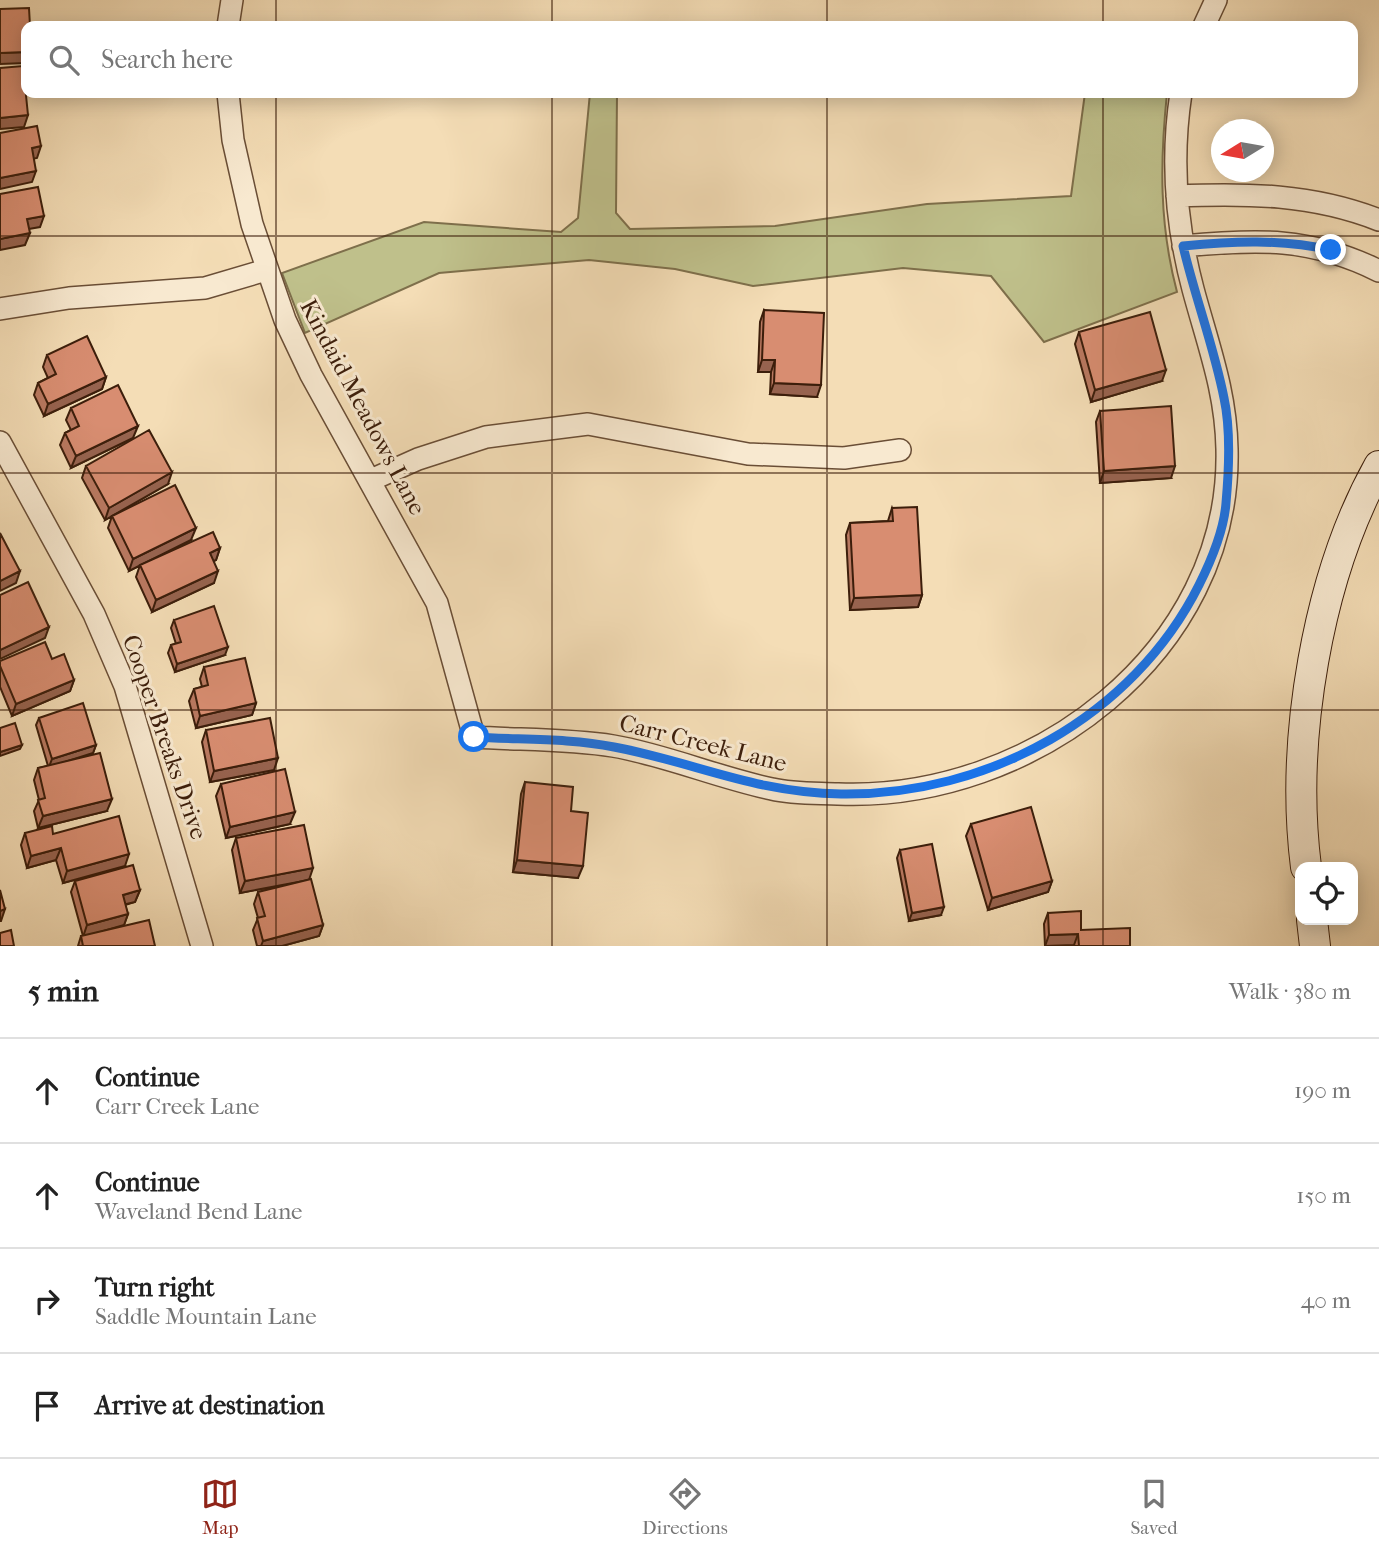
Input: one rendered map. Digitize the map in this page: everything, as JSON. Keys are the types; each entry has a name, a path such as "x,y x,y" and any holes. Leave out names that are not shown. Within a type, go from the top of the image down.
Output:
{"street":[{"path":"229,21 232,0"},
{"path":"1206,21 1216,0"},
{"name":"Kindaid Meadows Lane","path":"229,98 233,140 266,270 311,375 438,603 474,737"},
{"name":"Carr Creek Lane","path":"474,737 613,746 776,790 842,794 905,790 961,778 1016,758 1070,728 1107,701 1142,669 1181,621 1210,563 1226,506 1225,400 1183,246 1177,196 1175,153 1180,98"},
{"path":"1177,196 1279,195 1322,202 1379,220"},
{"path":"1183,246 1240,240 1290,241 1331,250 1379,271"},
{"path":"0,309 69,298 205,288 266,270"},
{"path":"371,480 418,459 486,437 588,424 748,454 844,458 900,450"},
{"name":"Cooper Breaks Drive","path":"0,442 94,614 125,686 202,946"},
{"path":"1305,862 1301,834 1307,697 1327,595 1358,504 1379,466"},
{"path":"1313,925 1315,946"}],"green space":[{"path":"590,98 617,98 616,213 630,229 775,226 927,204 1071,196 1084,98 1167,98 1163,143 1164,217 1177,292 1044,342 991,276 903,268 753,286 675,269 589,260 439,273 305,333 282,273 424,222 561,232 578,218"}],"building":[{"path":"29,8 30,21 21,21 21,52 0,53 0,9"},
{"path":"21,66 21,98 26,98 28,115 0,118 0,68"},
{"path":"37,126 41,146 32,148 36,171 0,178 0,133"},
{"path":"38,187 44,216 27,219 30,233 0,239 0,194"},
{"path":"764,310 824,313 821,385 774,383 775,360 762,360"},
{"path":"1150,312 1166,370 1095,390 1079,332"},
{"path":"87,336 106,377 48,404 38,383 56,374 47,355"},
{"path":"118,385 138,426 76,456 65,433 79,426 71,408"},
{"path":"1171,406 1175,466 1104,471 1100,411"},
{"path":"149,430 172,472 109,508 86,466"},
{"path":"175,485 196,528 133,559 112,516"},
{"path":"917,507 922,595 854,598 850,523 893,521 892,508"},
{"path":"213,532 220,548 210,553 218,571 156,600 140,565"},
{"path":"0,533 20,571 0,581"},
{"path":"28,582 49,627 0,650 0,595"},
{"path":"214,606 228,647 177,664 171,645 181,642 174,620"},
{"path":"45,642 52,659 64,654 74,680 16,704 0,661"},
{"path":"245,658 256,703 200,716 194,689 208,685 204,667"},
{"path":"83,703 96,745 52,759 39,718"},
{"path":"270,718 278,758 214,771 206,730"},
{"path":"15,723 22,745 0,752 0,728"},
{"path":"100,753 112,799 43,816 38,800 45,798 38,768"},
{"path":"285,769 295,812 230,827 221,784"},
{"path":"525,782 573,787 571,811 588,813 583,866 517,860"},
{"path":"1031,807 1052,881 992,898 971,824"},
{"path":"119,816 129,854 67,871 61,848 31,856 25,833 52,826 53,834"},
{"path":"304,825 313,868 245,881 236,838"},
{"path":"932,844 944,907 912,913 900,850"},
{"path":"133,865 140,890 123,895 128,914 87,925 75,881"},
{"path":"311,879 323,925 263,941 257,918 265,916 258,892"},
{"path":"0,890 5,909 0,911"},
{"path":"1081,911 1081,930 1130,928 1130,946 1079,946 1078,934 1049,935 1048,913"},
{"path":"149,920 155,946 83,946 81,936"},
{"path":"11,930 14,946 0,946 0,933"}],"route":[{"path":"474,737 613,746 776,790 842,794 905,790 961,778 1016,758 1070,728 1107,701 1142,669 1181,621 1210,563 1226,506 1225,400 1183,246 1240,240 1290,241 1331,250"}]}
